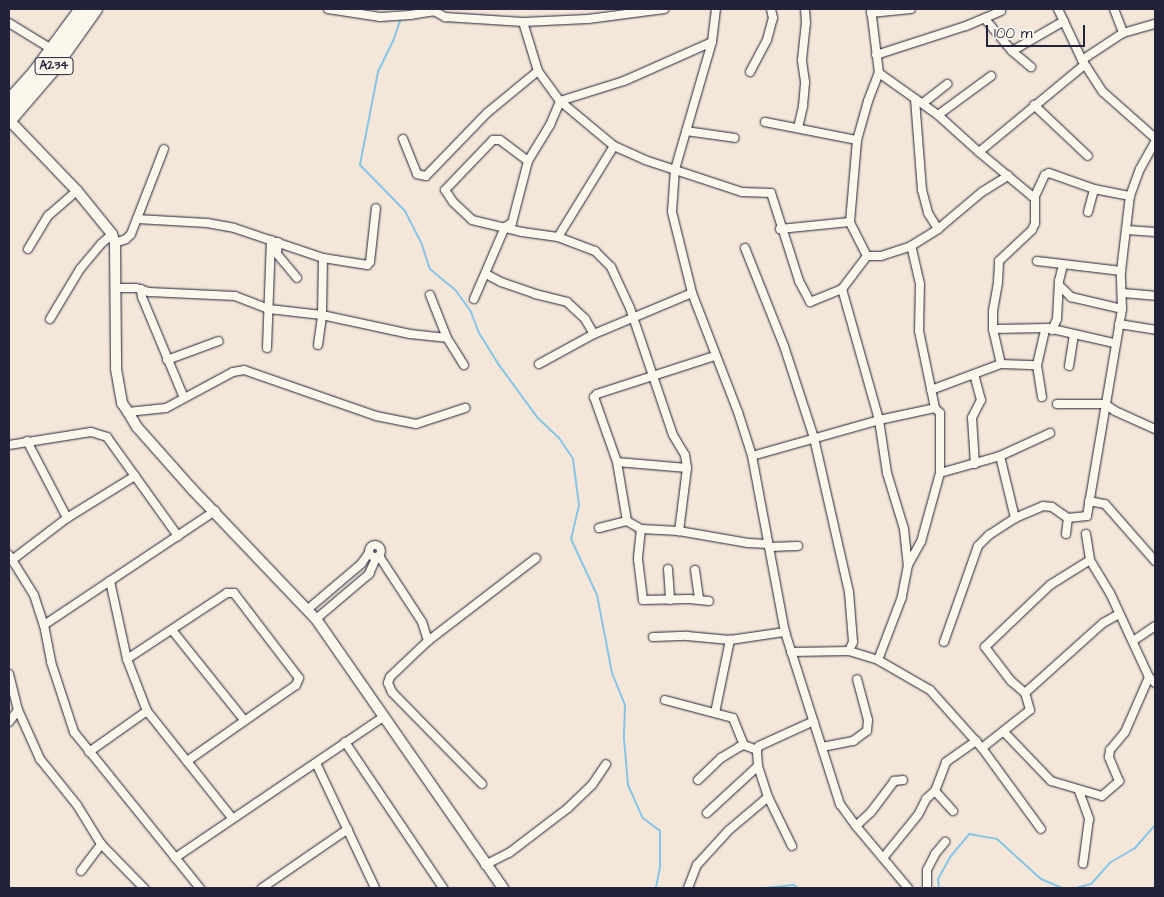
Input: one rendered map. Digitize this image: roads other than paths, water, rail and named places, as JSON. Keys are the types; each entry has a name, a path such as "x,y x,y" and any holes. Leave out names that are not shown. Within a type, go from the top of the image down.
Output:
{"highway":[{"name":"A234","path":"10,100 53,50 82,9"},
{"name":"A234","path":"9,120 51,70 95,9"}],"street":[{"path":"328,9 358,15 395,16 435,10 445,17 523,22 588,19 664,9"},
{"path":"716,9 712,42 675,169 672,212 692,293 738,412 752,456 784,632 840,804 908,888"},
{"path":"750,72 767,40 773,18 771,9"},
{"path":"798,128 803,106 805,82 802,60 806,23 805,9"},
{"path":"868,256 850,222 857,140 879,72 871,11 911,9"},
{"path":"1058,9 1083,62 1102,92 1155,138"},
{"path":"1114,9 1123,33"},
{"path":"876,55 985,19 1001,11"},
{"path":"985,19 1012,51 1031,67"},
{"path":"1012,51 1064,21"},
{"path":"523,22 538,71 560,101 614,146 644,160 742,192 770,192 780,228 799,281 810,302 842,289 868,256"},
{"path":"9,23 53,50"},
{"path":"979,152 1083,62 1123,33 1155,24"},
{"path":"474,299 505,227 512,223 528,161 550,124 560,101 624,81 712,42"},
{"path":"403,140 417,174 426,176 487,113 538,71"},
{"path":"879,72 923,103 979,152 1032,196 1035,196"},
{"path":"938,115 991,76"},
{"path":"923,103 947,84"},
{"path":"915,99 922,190 928,213 938,229"},
{"path":"1034,105 1088,156"},
{"path":"9,120 77,191 114,238 116,369 122,403 137,427 193,490 316,619 458,823 485,865 503,888"},
{"path":"765,122 857,140"},
{"path":"686,130 735,138"},
{"path":"528,161 500,140 493,140 445,187 454,202 472,220 522,232 558,237 595,252 611,267 630,308 632,319 673,435 685,455 687,468 679,531"},
{"path":"944,642 978,546 989,535 1015,518 1047,505 1068,518 1086,518 1114,343 1122,309 1122,271 1130,196 1140,169 1155,142"},
{"path":"558,237 614,146"},
{"path":"50,319 80,269 100,244 114,238 126,239 131,234 164,149"},
{"path":"1001,364 993,329 992,311 998,282 998,261 1032,230 1035,223 1035,196 1047,173 1094,189 1130,196"},
{"path":"868,256 881,256 911,246 938,229 982,192 1008,176"},
{"path":"1088,212 1094,189"},
{"path":"28,249 48,216 77,191"},
{"path":"137,219 207,223 234,228 323,258 367,266 370,262 376,208"},
{"path":"780,228 850,222"},
{"path":"1127,230 1155,232"},
{"path":"274,241 277,254 297,278"},
{"path":"267,348 274,241"},
{"path":"908,565 921,542 940,473 940,412 935,408 919,330 920,284 911,246"},
{"path":"745,248 784,346 814,438 849,592 853,642 849,651"},
{"path":"318,345 322,314 323,258"},
{"path":"1037,261 1122,271"},
{"path":"1042,397 1037,365 1049,329 1057,319 1062,294 1060,286 1063,265"},
{"path":"486,274 527,291 567,302 585,319 594,334"},
{"path":"116,288 141,289 149,292 235,296 269,309 322,314 410,334 447,338"},
{"path":"141,289 142,297 184,398"},
{"path":"842,289 878,420 888,473 904,530 908,565 902,597 878,660"},
{"path":"539,364 594,334 692,293"},
{"path":"1123,293 1155,296"},
{"path":"430,294 447,338 464,365"},
{"path":"1062,294 1122,309"},
{"path":"1119,324 1155,330"},
{"path":"993,329 1049,329 1114,343"},
{"path":"1070,366 1074,335"},
{"path":"167,360 219,341"},
{"path":"627,522 617,462 594,397 597,394 715,356"},
{"path":"931,390 1001,364 1037,365"},
{"path":"128,412 166,408 233,372 244,370 376,416 416,424 465,408"},
{"path":"974,374 980,400 972,418 974,464"},
{"path":"1057,404 1105,404 1115,412 1155,429"},
{"path":"752,456 878,420 935,408"},
{"path":"9,445 91,432 107,437 178,536"},
{"path":"940,473 1000,456 1050,433"},
{"path":"28,441 67,518"},
{"path":"1000,456 1015,518"},
{"path":"617,462 687,468"},
{"path":"135,476 67,518 10,557 34,595 44,624 51,662 74,732 200,888"},
{"path":"1089,500 1105,504 1155,561"},
{"path":"44,624 215,511"},
{"path":"1066,534 1068,518"},
{"path":"599,528 627,522 641,529 679,531 768,546 798,546"},
{"path":"641,529 638,560 643,600 709,601"},
{"path":"1086,534 1090,560 1110,593 1149,677 1155,683"},
{"path":"308,609 361,564 370,547 376,545 381,550 369,574 316,619"},
{"path":"378,557 422,622 428,641"},
{"path":"482,784 392,692 388,683 390,677 428,641 536,558"},
{"path":"982,748 1028,713 1030,706 1025,693 1011,681 985,647 1050,586 1090,560"},
{"path":"668,569 670,600"},
{"path":"695,570 699,600"},
{"path":"110,581 127,659 147,711 232,818"},
{"path":"127,659 227,592 234,593 299,678 296,686 187,761"},
{"path":"1025,693 1103,623 1119,614"},
{"path":"1133,641 1155,626"},
{"path":"172,630 244,720"},
{"path":"652,637 687,636 730,640 784,632"},
{"path":"715,713 730,640"},
{"path":"791,652 849,651 878,660 930,690 982,748 1041,829"},
{"path":"9,674 18,710 40,758 76,805 102,844 144,888"},
{"path":"1004,732 1051,781 1079,791 1102,796 1119,781 1109,757 1110,750 1125,732 1149,677"},
{"path":"822,747 854,741 867,731 868,720 857,679"},
{"path":"664,700 733,718 744,745 757,750"},
{"path":"9,722 18,710"},
{"path":"89,752 147,711"},
{"path":"175,858 383,717"},
{"path":"792,846 768,797 758,766 757,750 759,746 814,721"},
{"path":"883,858 918,815 926,799 935,791 946,762 976,741"},
{"path":"345,742 443,888"},
{"path":"698,780 721,758 744,745"},
{"path":"316,763 376,888"},
{"path":"485,865 509,853 568,808 592,785 606,764"},
{"path":"707,813 758,766"},
{"path":"856,826 871,812 894,781 903,780"},
{"path":"935,791 953,811"},
{"path":"1079,791 1089,819 1083,864"},
{"path":"688,888 697,866 729,830 768,797"},
{"path":"262,888 348,829"},
{"path":"927,888 927,870 935,854 945,842"},
{"path":"81,871 102,844"}],"waterway":[{"path":"401,18 393,41 378,72 360,165 405,211 422,245 430,269 456,291 471,312 479,333 499,365 537,417 559,438 573,459 579,505 571,539 597,595 612,673 625,705 624,739 628,785 643,818 660,831 660,867 656,888"},
{"path":"1076,888 1091,884 1111,862 1135,848 1155,825"},
{"path":"939,888 938,879 950,857 969,834 997,839 1041,879 1062,888"},
{"path":"765,888 794,885 798,888"}]}
